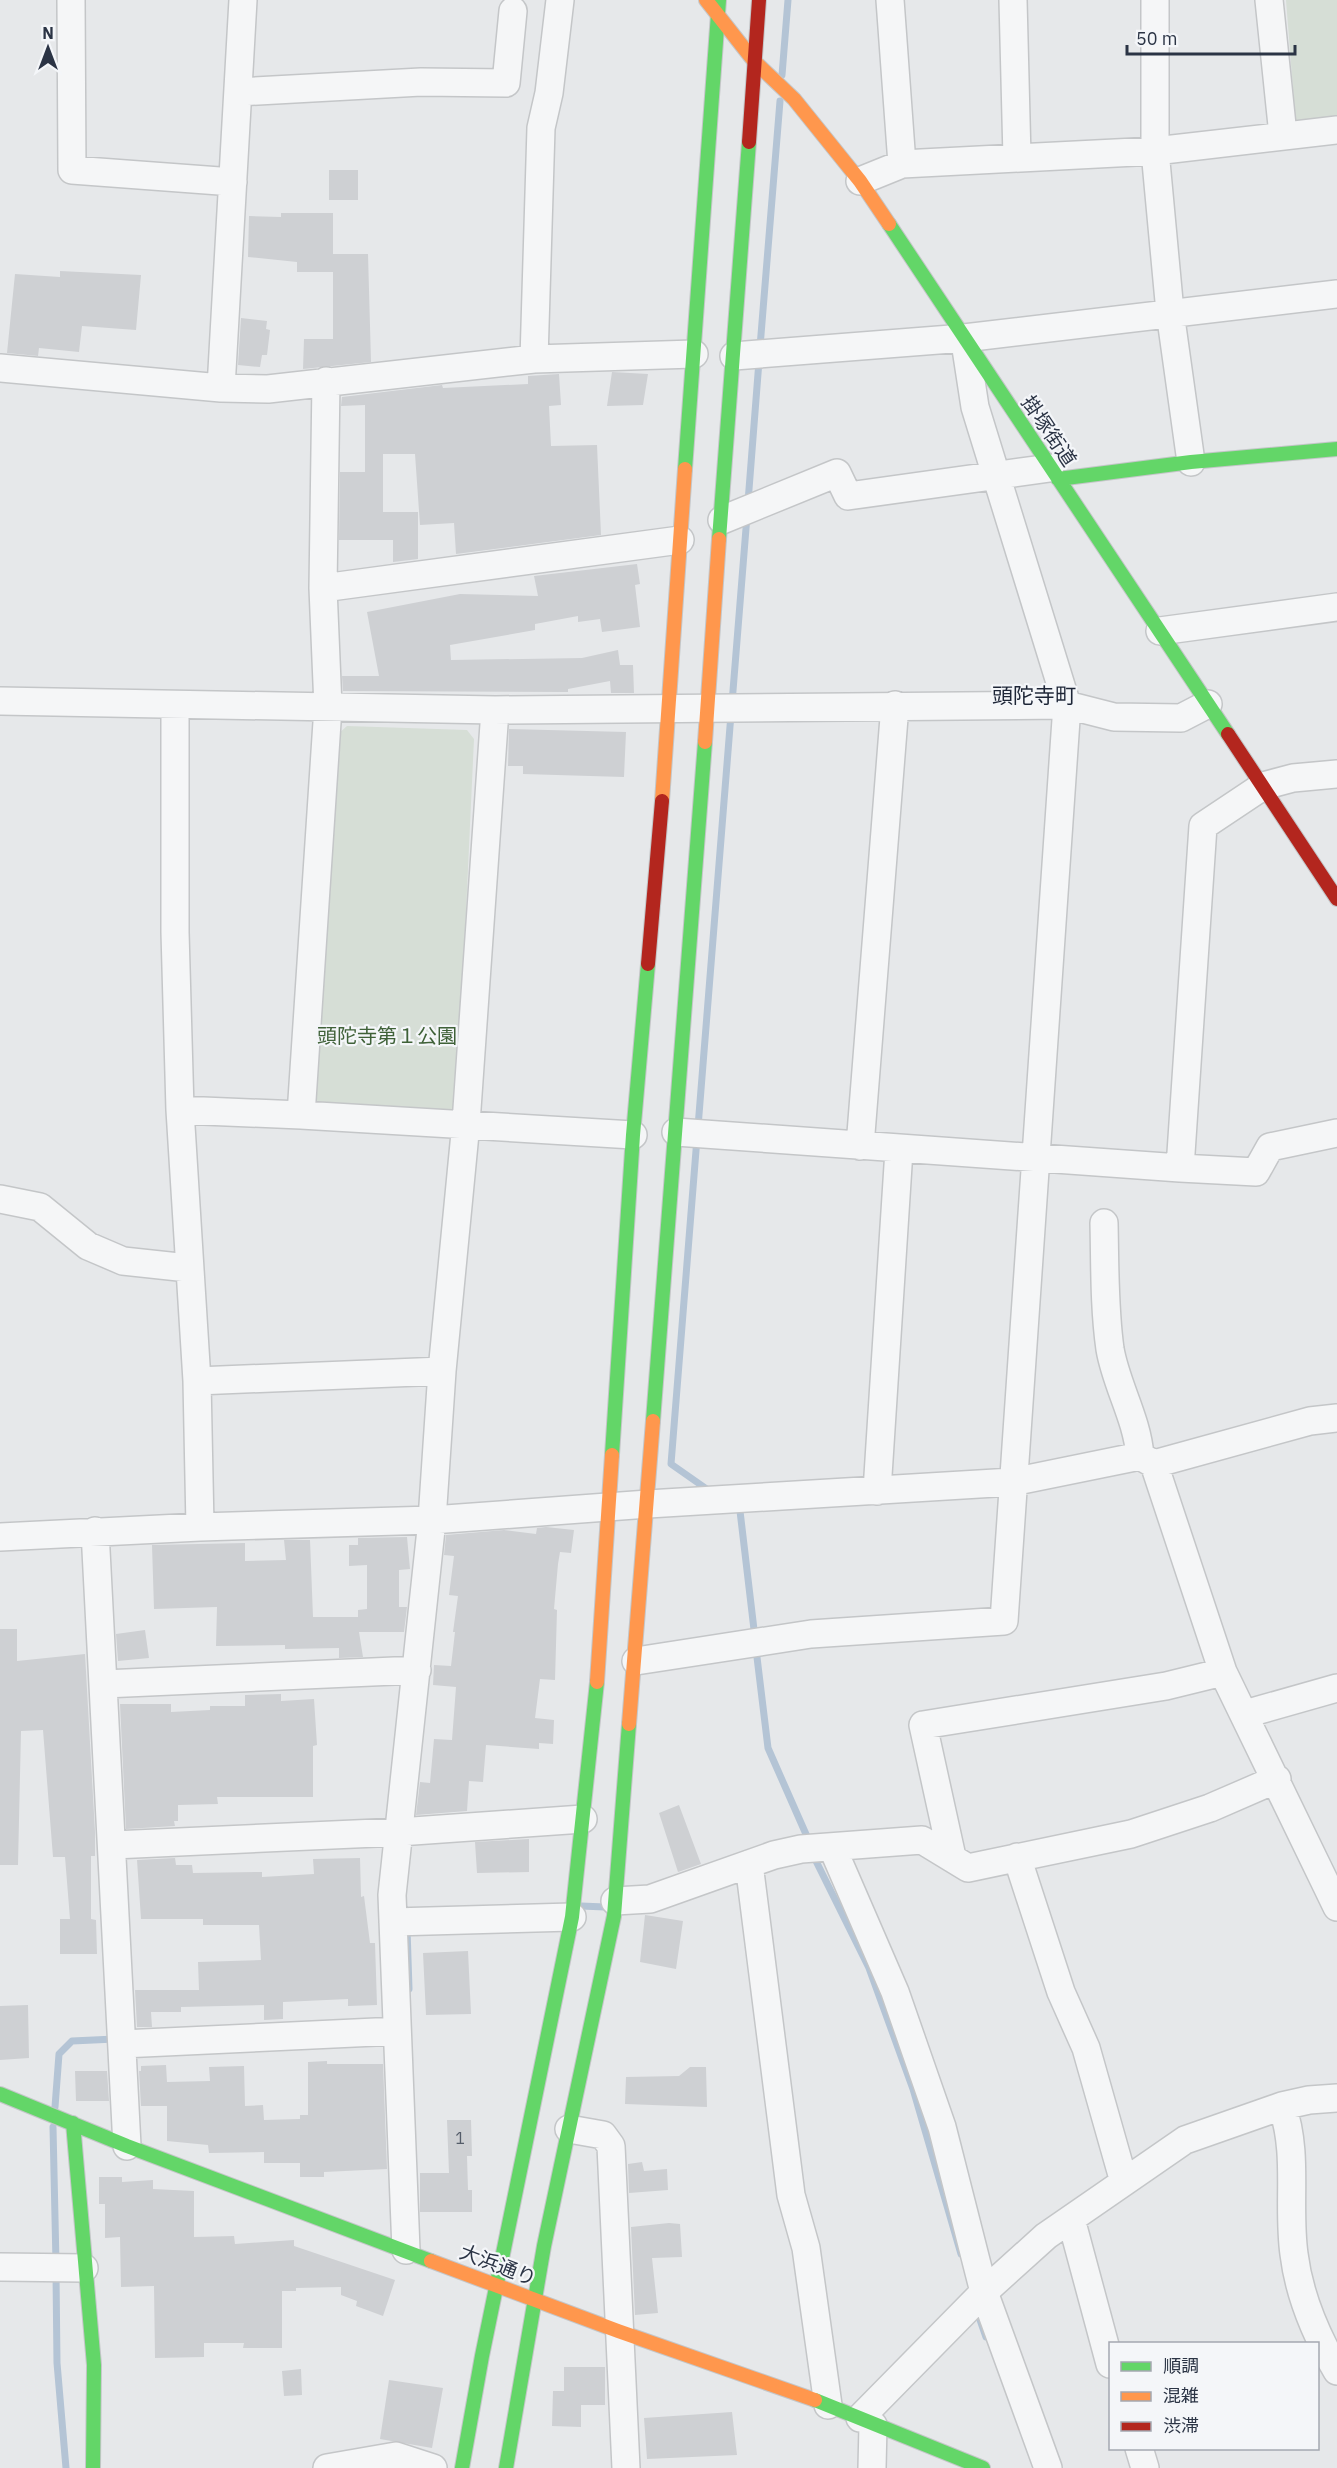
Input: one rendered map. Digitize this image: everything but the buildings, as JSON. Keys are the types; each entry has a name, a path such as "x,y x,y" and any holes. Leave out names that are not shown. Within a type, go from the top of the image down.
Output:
{"main road":[{"name":"掛塚街道","path":"706,0 754,61 794,99 860,181 1337,899"},
{"path":"462,2468 572,1917 598,1676 607,1507 633,1135 670,708 719,0"},
{"path":"506,2468 536,2300 615,1901 648,1503 759,0"},
{"path":"1054,474 1337,449"},
{"name":"大浜通り","path":"0,2094 127,2146 618,2331 828,2405 983,2468"},
{"path":"73,2123 94,2365 93,2468"}],"street":[{"path":"71,0 72,170 232,182"},
{"path":"221,388 243,0"},
{"path":"534,359 542,128 549,93 560,0"},
{"path":"890,0 902,164"},
{"path":"1013,0 1017,158"},
{"path":"1155,0 1155,151 1170,312 1191,462"},
{"path":"1269,0 1283,135"},
{"path":"238,92 421,82 506,83 513,11"},
{"path":"860,181 902,164 1155,151 1337,130"},
{"path":"734,356 964,338 1337,294"},
{"path":"636,1661 811,1634 1004,1621 1067,705 975,407 964,338"},
{"path":"0,368 221,388 268,389 534,359 694,354"},
{"path":"301,1115 328,707 323,588 326,381"},
{"path":"722,519 837,473 848,496 996,477 1054,474"},
{"path":"323,588 680,540"},
{"path":"1160,631 1337,607"},
{"path":"0,701 495,710 708,706 1067,705 1114,717 1181,718 1208,704"},
{"path":"176,705 176,932 180,1110 188,1268 197,1381 200,1527"},
{"path":"860,1146 895,705"},
{"path":"406,2250 392,1895 432,1520 442,1371 466,1123 495,710"},
{"path":"1180,1168 1203,826 1263,786 1293,778 1337,774"},
{"path":"180,1110 466,1123 633,1135"},
{"path":"676,1132 1036,1160 1256,1172 1270,1147 1337,1132"},
{"path":"877,1491 899,1149"},
{"path":"0,1199 40,1207 88,1246 123,1261 188,1268"},
{"path":"1104,1223 1107,1314 1111,1351 1147,1460 1223,1672 1337,1907"},
{"path":"197,1381 442,1371"},
{"path":"0,1537 95,1531 432,1520 648,1503 1012,1482 1147,1460 1310,1421 1337,1418"},
{"path":"95,1531 127,2146"},
{"path":"104,1684 417,1670"},
{"path":"952,1857 923,1725 1166,1686 1223,1672"},
{"path":"1245,1714 1337,1688"},
{"path":"615,1901 650,1899 749,1864 801,1849 833,1849 922,1840 968,1868 1131,1834 1210,1808 1276,1779"},
{"path":"113,1845 399,1832 583,1819"},
{"path":"833,1849 895,1992 942,2127 984,2292 1048,2468"},
{"path":"1017,1857 1060,1992 1086,2048 1124,2182"},
{"path":"749,1864 791,2195 806,2248 828,2405"},
{"path":"393,1922 572,1917"},
{"path":"122,2044 397,2031"},
{"path":"872,2468 866,2422 984,2292 1046,2236 1185,2140 1282,2106 1309,2100 1337,2098"},
{"path":"1282,2106 1291,2131 1294,2254 1316,2335 1337,2370"},
{"path":"569,2129 603,2135 611,2146 626,2468"},
{"path":"1071,2219 1109,2360"},
{"path":"0,2267 84,2268"},
{"path":"1140,2450 1145,2468"},
{"path":"327,2468 396,2456 433,2468"}],"green space":[{"path":"1286,0 1337,0 1337,124 1296,128"},
{"name":"頭陀寺第１公園","path":"347,726 467,730 474,739 457,1106 449,1113 318,1104 310,1096 337,735"}],"waterway":[{"path":"782,75 788,0"},
{"path":"760,347 780,101"},
{"path":"748,502 759,361"},
{"path":"732,703 747,516"},
{"path":"698,1127 731,714"},
{"path":"697,1138 671,1464 711,1492"},
{"path":"733,1507 740,1511 755,1638"},
{"path":"756,1649 768,1748 809,1841"},
{"path":"813,1855 869,1968 913,2089 961,2254"},
{"path":"581,1906 605,1907"},
{"path":"407,1928 409,1989"},
{"path":"55,2107 59,2054 72,2041 115,2039"},
{"path":"53,2127 56,2263"},
{"path":"56,2274 57,2363 66,2468"},
{"path":"978,2314 986,2337"}],"traffic: fast":[{"path":"685,469 719,0"},
{"path":"719,539 749,142"},
{"path":"889,224 1228,734"},
{"path":"1058,479 1191,462 1337,449"},
{"path":"653,1421 705,742"},
{"path":"612,1455 633,1135 648,964"},
{"path":"462,2468 482,2356 572,1917 597,1682"},
{"path":"506,2468 544,2246 614,1916 629,1724"},
{"path":"0,2094 127,2146 431,2261"},
{"path":"73,2123 94,2365 93,2468"},
{"path":"815,2400 983,2468"}],"traffic: slow":[{"path":"706,0 754,61 794,99 860,181 889,224"},
{"path":"662,801 685,469"},
{"path":"705,742 719,539"},
{"path":"629,1724 653,1421"},
{"path":"597,1682 612,1455"},
{"path":"431,2261 618,2331 815,2400"}],"traffic: jam":[{"path":"749,142 759,0"},
{"path":"1228,734 1337,899"},
{"path":"648,964 662,801"}],"district":[{"name":"頭陀寺町","path":"1034,696"}]}
